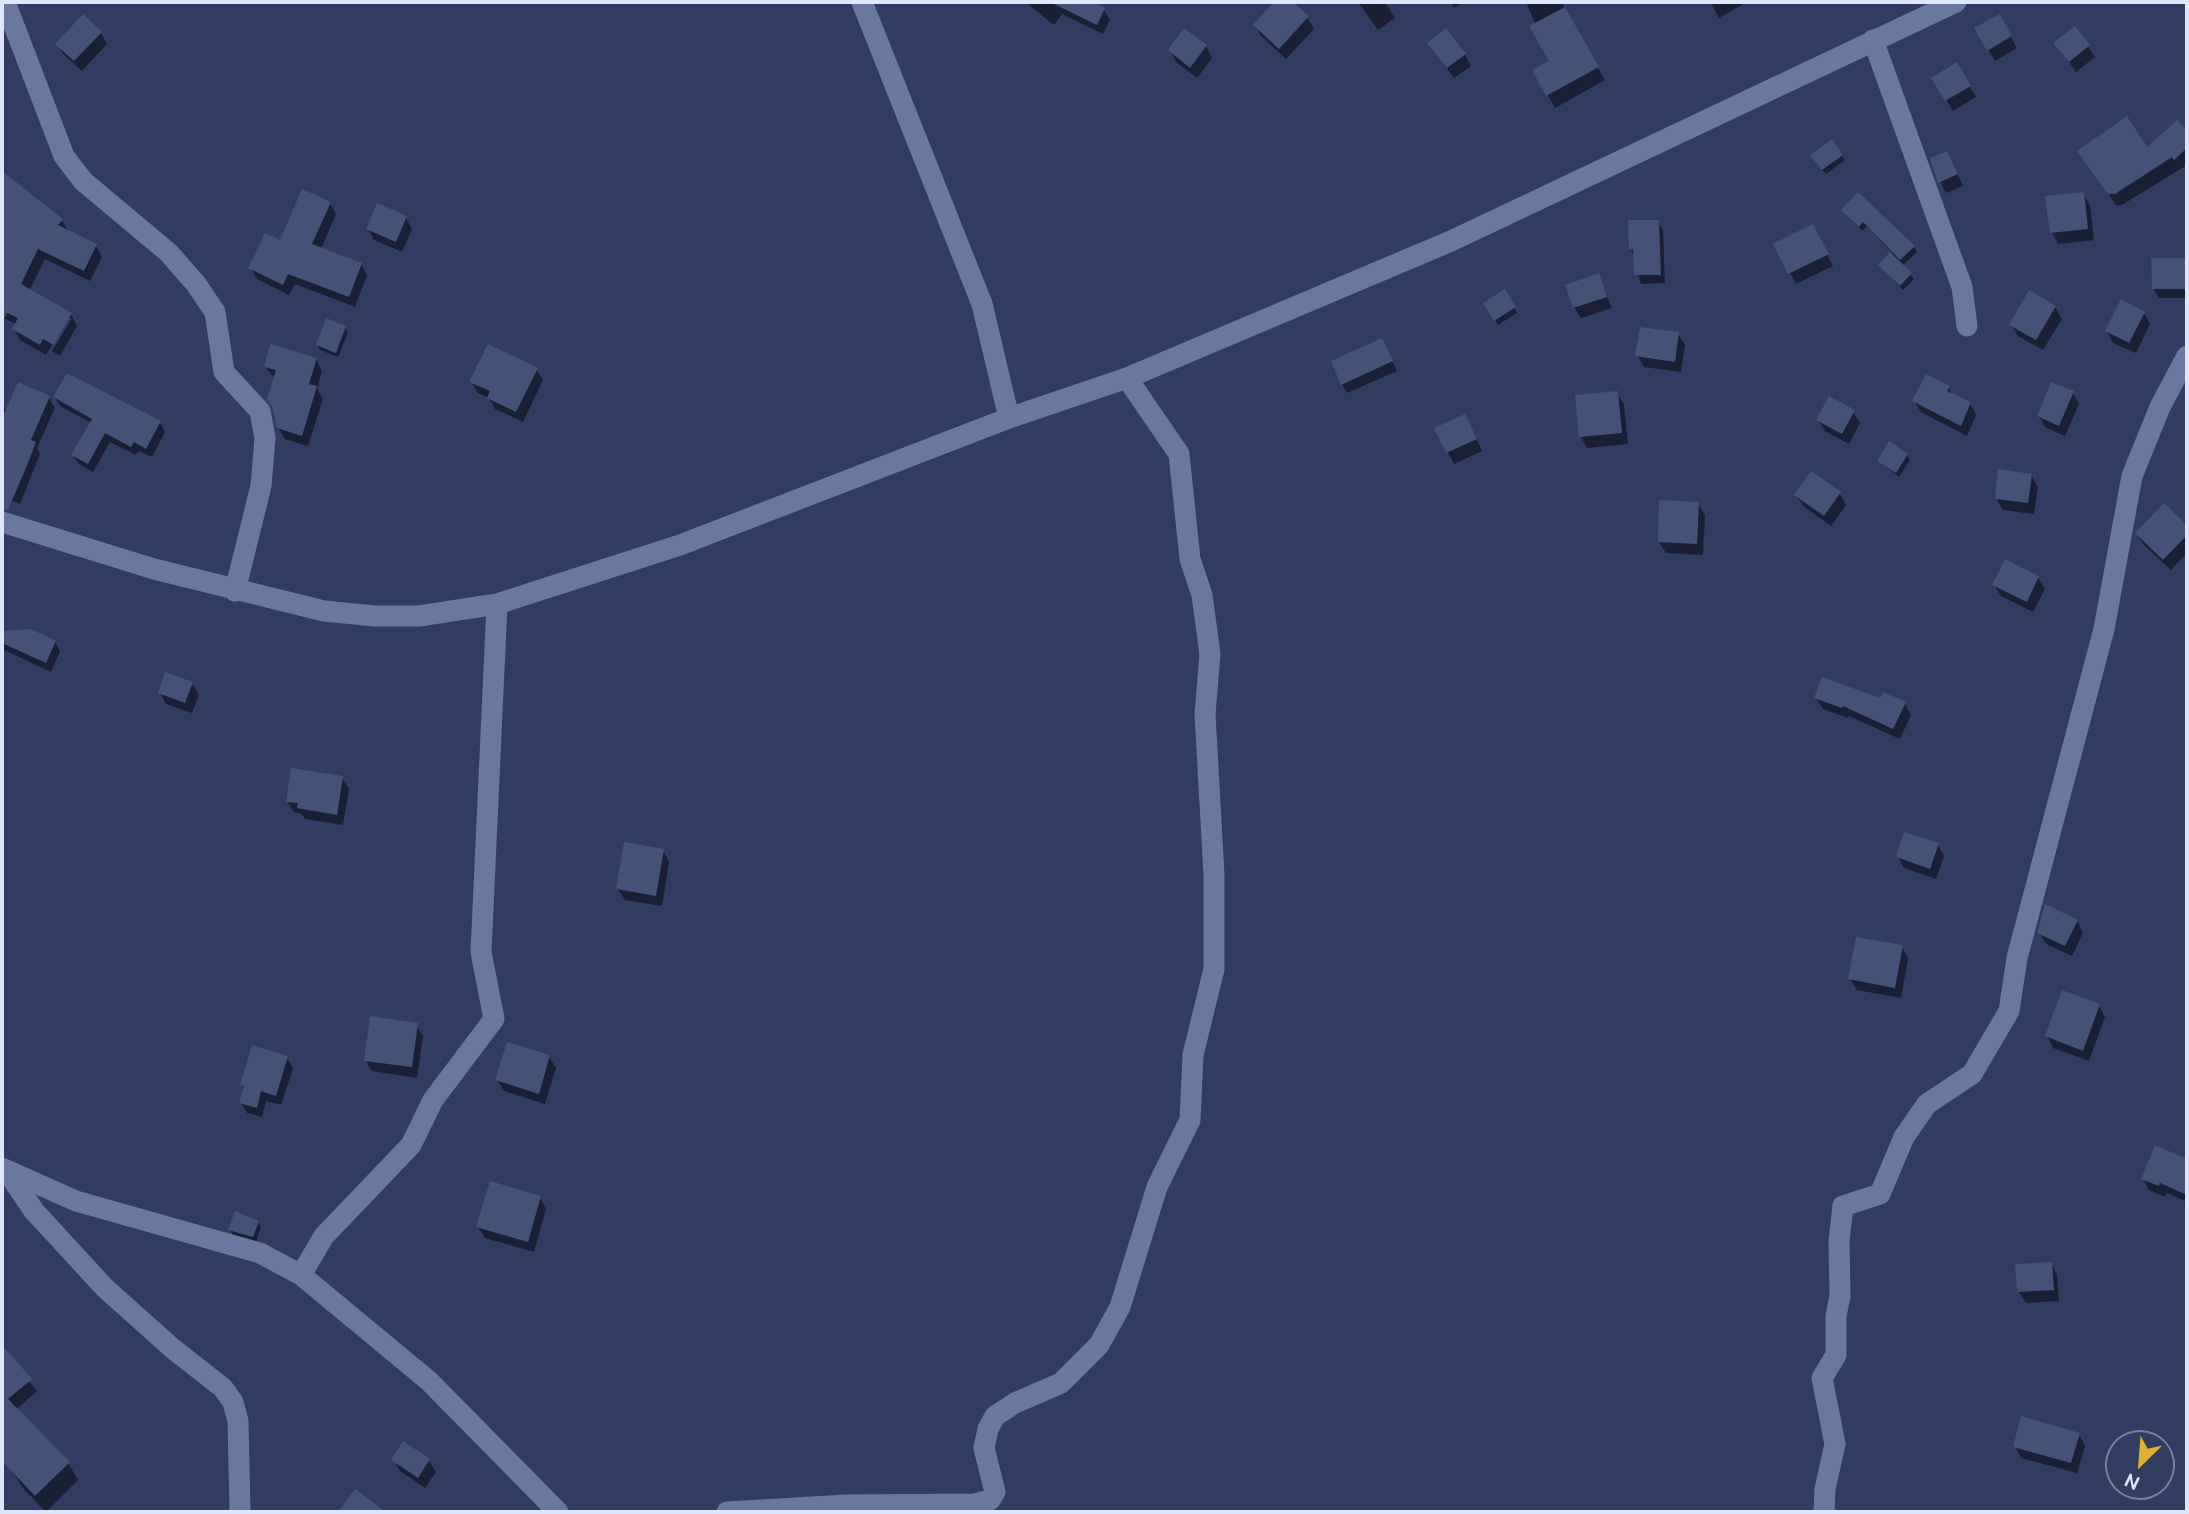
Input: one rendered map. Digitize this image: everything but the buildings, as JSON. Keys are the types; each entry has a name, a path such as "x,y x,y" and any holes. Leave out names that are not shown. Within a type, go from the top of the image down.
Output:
{"street":[{"path":"5,2 64,156 83,181 169,253 196,284 215,312 224,372 260,411 265,438 261,486 235,591"},
{"path":"862,2 982,304 1009,418"},
{"path":"2,522 235,591 324,611 375,616 419,615 497,604 680,545 1009,418 1127,378 1451,241 1956,2"},
{"path":"1873,40 1962,286 1967,326"},
{"path":"1824,1512 1825,1489 1835,1444 1822,1378 1836,1355 1836,1316 1840,1296 1839,1241 1843,1206 1880,1194 1904,1137 1927,1104 1972,1074 2009,1011 2020,945 2104,629 2133,476 2160,407 2187,356"},
{"path":"727,1512 846,1505 975,1504 990,1500 995,1492 984,1448 988,1429 995,1416 1015,1403 1061,1383 1099,1345 1120,1307 1157,1187 1190,1120 1193,1055 1214,968 1214,875 1205,714 1210,654 1202,594 1190,559 1179,454 1127,378"},
{"path":"301,1275 324,1236 411,1145 433,1100 494,1019 493,1000 481,951 497,604"},
{"path":"6,1171 121,1215 208,1236 260,1253 301,1275 429,1381 558,1512"},
{"path":"6,1171 34,1211 89,1271 172,1348 223,1388 233,1402 238,1421 240,1512"}]}
